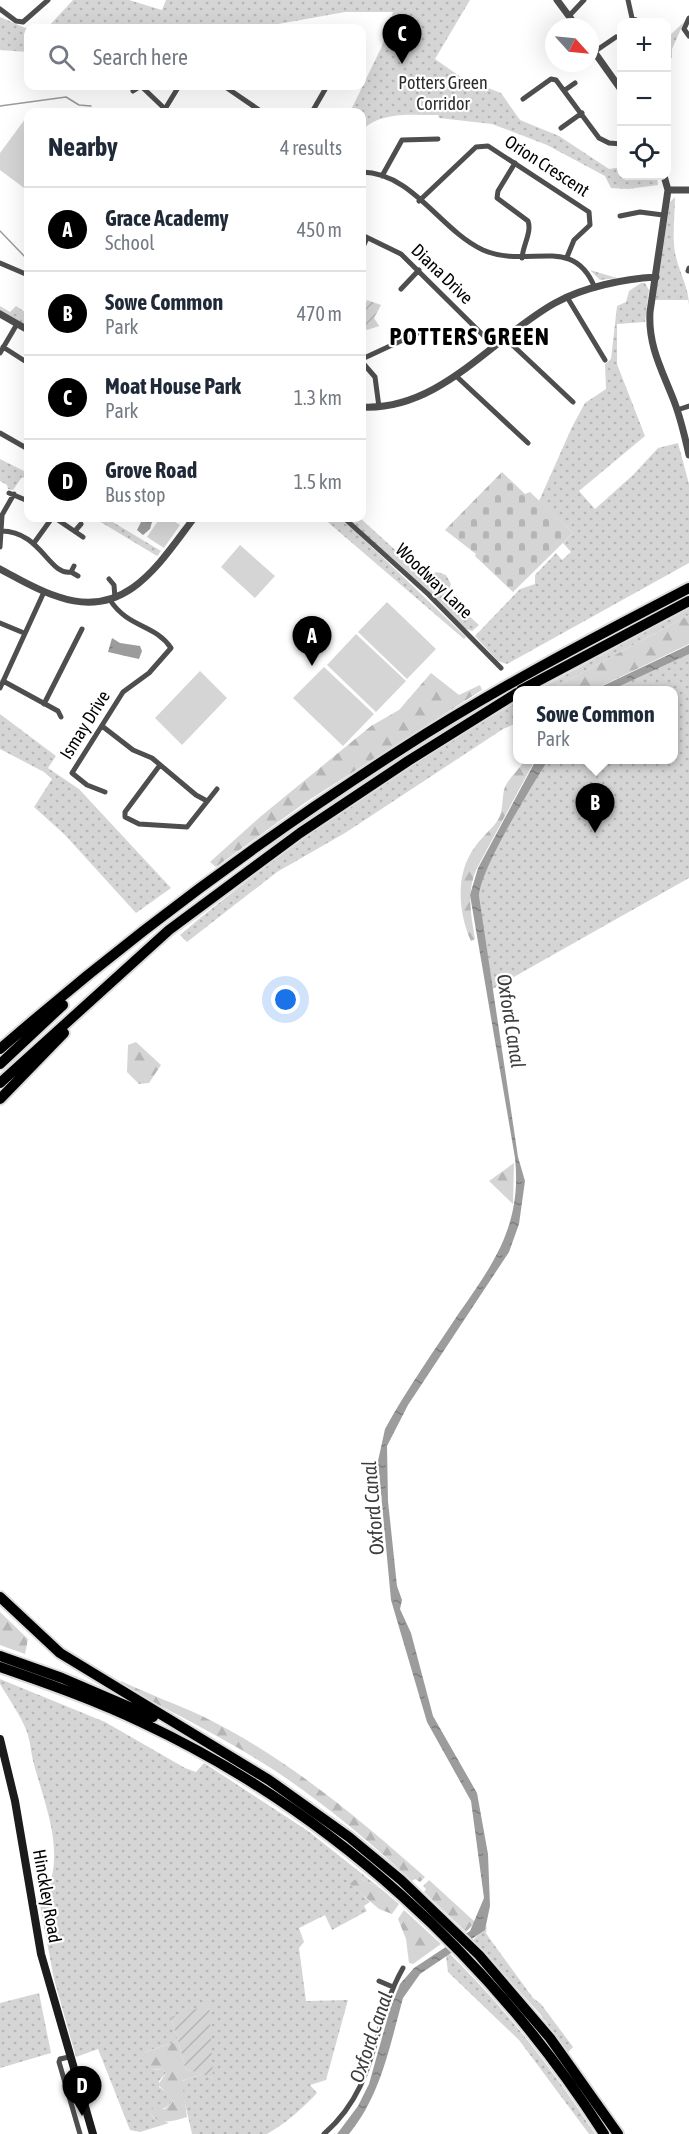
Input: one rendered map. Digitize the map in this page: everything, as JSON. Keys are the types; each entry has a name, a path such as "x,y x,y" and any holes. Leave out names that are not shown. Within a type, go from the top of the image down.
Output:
{"highway":[{"path":"0,1049 162,918 292,822 400,749 511,683 689,588"},
{"path":"529,686 689,601"},
{"path":"0,1083 169,930 300,833 408,761 513,695"},
{"path":"0,1064 162,918"},
{"path":"0,1099 169,930"},
{"path":"0,1597 60,1653 277,1785 349,1837 446,1921 543,2046 604,2134"},
{"path":"0,1656 103,1695 233,1759"},
{"path":"0,1667 57,1687 135,1720 220,1764 341,1845 475,1959 550,2038 618,2134"}],"main road":[{"name":"Hinckley Road","path":"0,1739 15,1801 30,1901 41,1954 93,2134"}],"street":[{"path":"0,9 16,21 23,22 48,0"},
{"path":"557,0 569,16 584,0"},
{"path":"628,0 633,18"},
{"path":"688,35 684,29 689,18"},
{"path":"599,46 616,37"},
{"path":"599,59 617,85"},
{"path":"523,99 551,79 556,80 599,138 617,144"},
{"path":"565,90 575,83"},
{"path":"145,90 164,108"},
{"path":"168,108 177,90"},
{"path":"230,90 256,108"},
{"path":"314,108 325,90"},
{"path":"561,128 582,113"},
{"path":"382,176 402,140 438,139"},
{"name":"Orion Crescent","path":"419,201 476,147 488,146 589,212 590,225 574,240 567,257"},
{"path":"515,163 498,191 497,198 528,221 530,231 524,242 522,258"},
{"path":"366,173 382,176 402,186 472,244 493,254 522,258 558,255 567,257 585,269 595,288"},
{"path":"665,180 668,190 650,312 651,339 655,358 677,410 689,455"},
{"path":"668,190 689,190"},
{"path":"620,216 640,212 663,215"},
{"name":"Diana Drive","path":"366,238 398,252 419,270 494,346"},
{"path":"0,263 24,273"},
{"path":"401,289 419,270"},
{"path":"366,407 379,407 414,399 455,375 536,315 567,297 595,288 656,277"},
{"path":"567,297 605,360"},
{"path":"0,315 24,328"},
{"path":"17,324 2,350 24,361"},
{"path":"366,358 418,333"},
{"path":"506,338 573,402"},
{"path":"366,365 375,377 379,407"},
{"path":"455,375 528,443"},
{"path":"677,410 689,406"},
{"path":"0,433 24,447"},
{"path":"0,547 2,515 11,494 24,499"},
{"path":"34,543 51,522"},
{"path":"60,522 83,537"},
{"path":"0,570 44,592 75,602 112,599 132,590 149,575 191,522"},
{"name":"Woodway Lane","path":"348,522 428,594 501,668"},
{"path":"75,531 81,524"},
{"path":"1,531 20,534 34,543 56,568 78,576"},
{"path":"71,573 74,566"},
{"path":"110,579 114,585 112,599"},
{"path":"0,688 44,592"},
{"name":"Ismay Drive","path":"105,792 87,785 72,774 126,689 149,673 171,648 155,632 124,618 112,599"},
{"path":"0,623 24,633"},
{"path":"44,704 82,629"},
{"path":"3,681 62,713"},
{"path":"102,726 133,750 151,758 207,801"},
{"path":"160,765 125,812 125,817 139,824 187,827 217,789"},
{"path":"324,2134 337,2123 357,2093 374,2054 393,1987 403,1968"},
{"path":"379,1981 393,1987"},
{"path":"69,2057 60,2059 59,2062 80,2134"}],"green space":[{"name":"Potters Green Corridor","path":"73,0 129,0 162,10 166,0 470,0 435,59 462,78 501,93 520,120 559,136 609,169 617,168 617,180 657,180 658,185 628,189 611,188 605,176 547,145 492,124 439,118 438,115 398,115 379,120 366,127 366,108 352,108 361,90 366,90 366,79 382,46 393,12 345,12 278,24 51,24"},
{"path":"0,17 24,27 24,52 0,50"},
{"path":"684,22 672,49 672,58 671,58 671,34"},
{"path":"24,120 24,188 0,170 0,153"},
{"path":"675,197 675,253 687,292 689,305 688,300 655,300 670,202"},
{"path":"590,270 617,278 600,280"},
{"path":"645,283 649,290 645,322 617,324 617,364 645,436 579,491 595,509 633,475 658,448 678,443 689,484 689,563 507,664 498,661 475,636 520,589 535,584 535,575 556,553 562,560 571,552 563,543 573,533 539,501 585,403 606,389 605,364 611,359 617,306 626,302 629,291"},
{"path":"367,300 381,305 374,318 379,326 367,330 366,329"},
{"path":"0,306 10,312 16,306 24,311 24,325 0,311"},
{"path":"0,459 24,471 24,478 22,477 13,490 8,489 7,485 0,481"},
{"path":"502,472 525,494 530,492 573,533 513,592 475,556 476,554 445,530"},
{"path":"101,522 113,522 161,551 157,556"},
{"path":"157,522 175,522 180,525 164,548 147,537"},
{"path":"328,522 344,522 351,527 466,637 464,639"},
{"path":"351,522 364,522 425,577 437,572 446,575 451,584 447,596 479,625 472,631 466,629"},
{"path":"240,545 275,576 255,598 221,567"},
{"path":"387,602 436,649 407,679 358,632"},
{"path":"689,608 689,615 557,686 544,686"},
{"path":"689,615 689,644 601,686 557,686"},
{"path":"356,634 406,681 376,712 327,665"},
{"path":"689,649 689,878 489,991 474,898 492,850 539,764 678,764 678,686 611,686"},
{"path":"324,667 374,714 343,746 293,698"},
{"path":"200,671 227,698 182,745 155,718"},
{"path":"431,673 459,695 480,685 482,690 306,802 216,867 210,862 260,817 371,726 399,710"},
{"path":"513,704 513,725 503,729 345,833 277,872 187,942 180,935 301,840 429,754"},
{"path":"0,714 56,756 48,768 79,789 171,888 136,913 65,835 34,807 52,779 44,772 0,749"},
{"path":"522,764 533,764 477,868 471,886 470,903 475,939 471,941 461,905 464,869 475,847 499,818 504,790"},
{"path":"136,1042 161,1065 149,1083 139,1084 127,1072 128,1045"},
{"path":"514,1163 513,1204 489,1181"},
{"path":"0,1612 28,1639 25,1654 0,1645"},
{"path":"0,1679 105,1722 185,1768 196,1772 204,1763 308,1831 380,1888 361,1879 351,1884 370,1902 364,1906 367,1911 332,1930 325,1915 299,1928 304,1942 299,1948 306,2001 348,2000 326,2080 310,2085 317,2093 294,2115 267,2134 192,2134 181,2086 182,2081 202,2074 213,2078 171,2017 178,2041 145,2052 153,2070 162,2069 166,2073 159,2081 159,2087 174,2096 168,2106 150,2113 154,2118 169,2123 140,2132 130,2130 98,2049 76,2057 54,1979 40,1905 53,1872 54,1854 50,1820 27,1732 0,1684"},
{"path":"121,1681 202,1716 262,1750 346,1810 425,1877 420,1882 415,1879 412,1881 347,1824 295,1784 239,1748 121,1685"},
{"path":"361,1879 380,1888 399,1904 392,1914 379,1909 350,1884 354,1880"},
{"path":"429,1880 475,1922 466,1932 424,1892 426,1889 423,1886"},
{"path":"404,1910 441,1944 413,1964 409,1963 406,1939 398,1919"},
{"path":"487,1926 486,1933 490,1939 533,1998 541,2004 573,2047 568,2052 540,2014 473,1940"},
{"path":"450,1954 527,2040 595,2134 589,2134 519,2040 448,1972 446,1956"},
{"path":"39,1993 51,2053 0,2068 0,2003"},
{"path":"209,2005 213,2078 186,2069 171,2017"},
{"path":"178,2041 186,2069 202,2074 182,2081 187,2117 162,2121 150,2113 153,2108 165,2109 172,2102 173,2097 158,2085 166,2073 162,2069 149,2070 145,2052"}],"water":[{"path":"141,522 152,522 150,529 143,535 137,530"},
{"path":"112,638 120,643 140,646 142,651 139,659 108,652"},
{"path":"689,645 689,654 620,686 602,686"},
{"path":"534,764 546,764 497,848 479,896 518,1157 525,1181 519,1224 509,1252 408,1405 387,1446 388,1501 397,1586 402,1600 400,1609 411,1633 433,1716 477,1793 488,1854 490,1906 485,1930 420,1974 403,1998 389,2051 369,2103 349,2134 337,2134 358,2106 369,2084 390,2009 400,1984 414,1968 470,1931 484,1898 471,1801 427,1722 391,1600 378,1461 385,1429 402,1399 494,1259 510,1222 514,1202 515,1158 470,895 478,868"}],"waterway":[{"path":"0,106 66,97 79,105 91,106"},
{"path":"0,231 24,256"}],"place":[{"name":"Moat House Park","path":"402,64"},
{"name":"Grace Academy","path":"312,666"},
{"name":"Sowe Common","path":"595,833"},
{"name":"Grove Road","path":"82,2116"}],"district":[{"name":"POTTERS GREEN","path":"470,337"}],"water label":[{"name":"Oxford Canal","path":"511,1021"},
{"name":"Oxford Canal","path":"373,1508"},
{"name":"Oxford Canal","path":"371,2037"}]}
